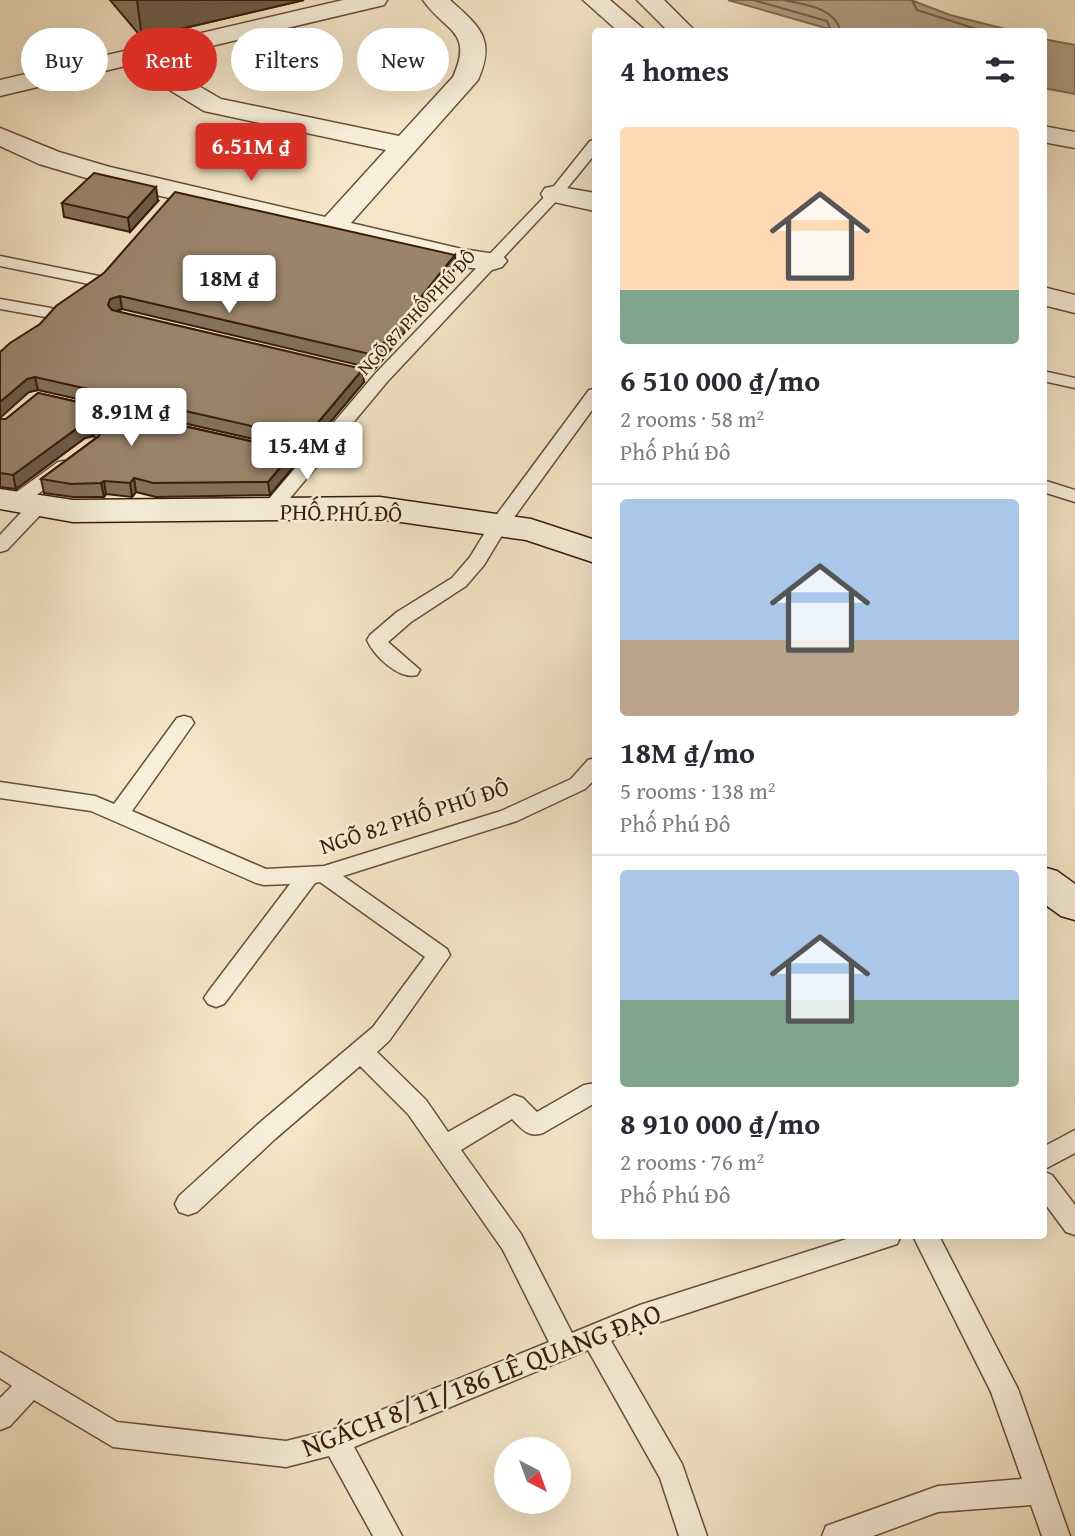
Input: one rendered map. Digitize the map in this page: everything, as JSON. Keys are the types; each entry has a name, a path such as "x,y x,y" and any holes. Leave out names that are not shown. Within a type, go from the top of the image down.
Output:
{"street":[{"path":"217,37 375,0"},
{"path":"332,228 465,80 475,61 476,45 435,0"},
{"path":"594,0 630,28"},
{"path":"649,0 680,28"},
{"path":"0,88 122,59"},
{"path":"185,91 214,104 405,146"},
{"path":"1047,135 1075,140"},
{"path":"0,136 49,158 103,174 332,228 462,257 492,261"},
{"path":"555,194 592,201"},
{"path":"1047,297 1075,304"},
{"name":"PHỐ PHÚ ĐÔ","path":"17,503 73,511 380,508 531,530 592,551"},
{"path":"1047,885 1075,905"}],"lane":[{"name":"NGÕ 87 PHỐ PHÚ ĐÔ","path":"269,511 303,459 375,377 492,261 555,194 592,148"},
{"path":"0,261 103,276 79,294"},
{"path":"0,304 55,309 35,332"},
{"path":"1047,377 1075,383"},
{"path":"410,670 380,647 377,640 404,617 459,582 477,561 499,525 592,398"},
{"path":"0,546 17,503 81,453"},
{"path":"1047,487 1075,496"},
{"path":"118,814 184,723"},
{"name":"NGÕ 82 PHỐ PHÚ ĐÔ","path":"0,790 95,804 264,877 317,874 509,816 578,784 592,768"},
{"path":"188,1205 266,1132 381,1034 439,955 317,874 216,998"},
{"path":"362,1051 417,1107 446,1146 512,1242 565,1346"},
{"path":"446,1146 514,1105 534,1126 592,1093"},
{"path":"1047,1158 1075,1140"},
{"path":"1047,1187 1075,1224"},
{"name":"NGÁCH 8/11/186 LÊ QUANG ĐẠO","path":"0,1364 113,1434 286,1454 336,1441 640,1317 879,1239"},
{"path":"928,1239 1004,1389 1056,1536"},
{"path":"594,1335 672,1473 693,1536"},
{"path":"0,1417 32,1384"},
{"path":"336,1441 385,1535"},
{"path":"836,1536 938,1499 1039,1491"}],"water":[{"path":"728,0 911,0 950,15 1001,28 826,28"},
{"path":"1047,40 1075,45 1075,94 1047,89"}],"building":[{"path":"94,173 156,187 128,218 62,203"},
{"path":"175,192 455,255 374,355 120,296 110,299 108,305 112,310 363,369 305,438 35,377 27,379 0,402 0,352 40,324 56,306 104,273"},
{"path":"38,393 294,451 268,482 153,483 134,478 130,483 104,481 71,484 41,479 99,436 102,429 91,423 83,424 13,475 0,473 0,419 6,419"}]}
